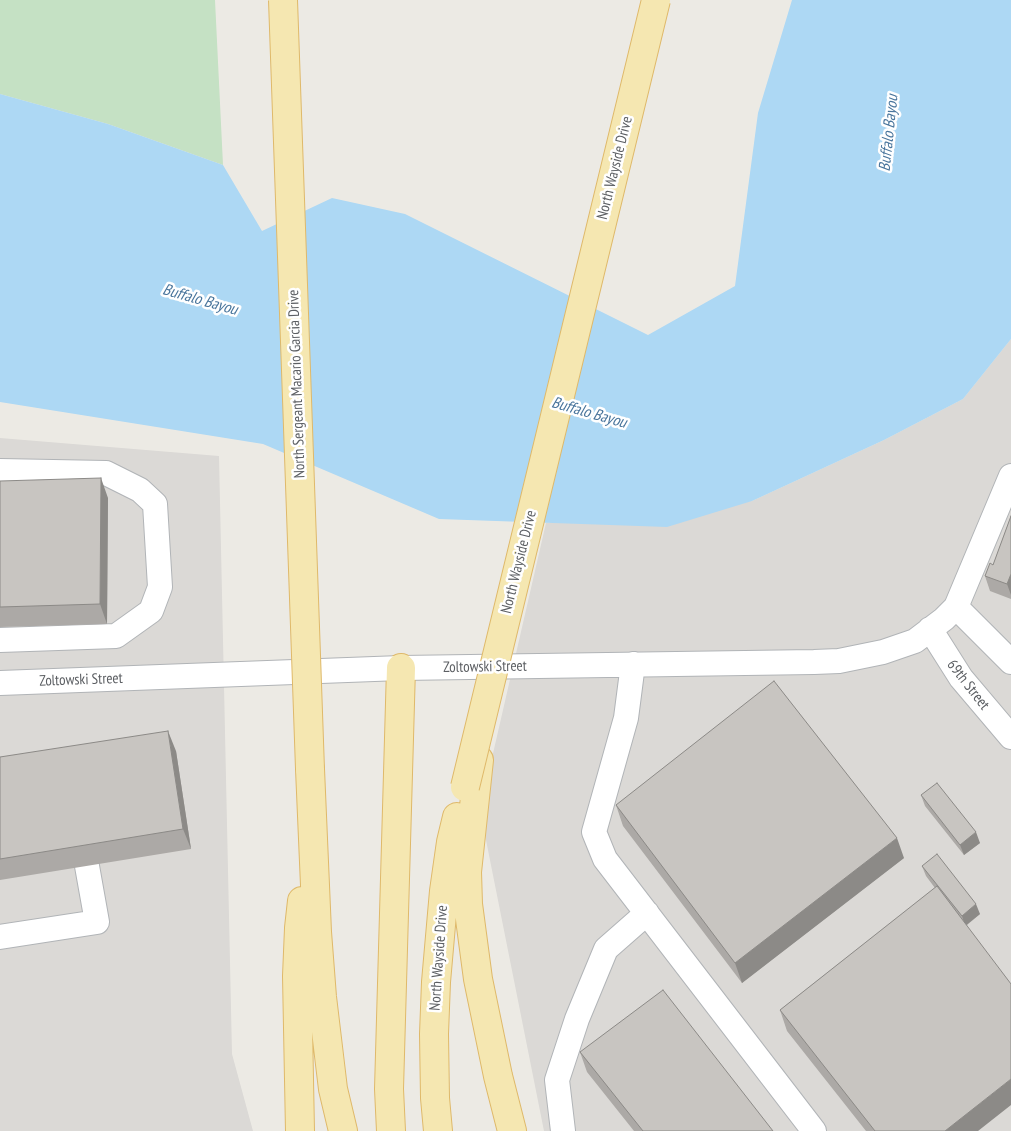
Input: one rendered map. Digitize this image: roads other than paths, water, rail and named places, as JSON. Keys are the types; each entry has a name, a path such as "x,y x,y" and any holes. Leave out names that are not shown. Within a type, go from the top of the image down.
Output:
{"main road":[{"name":"North Sergeant Macario Garcia Drive","path":"283,0 312,818"},
{"name":"North Wayside Drive","path":"438,1131 435,1098 434,1034 439,929 451,842 470,791 489,689 656,0"},
{"path":"391,1131 389,1089 401,668"},
{"path":"470,791 467,872 468,904 478,979 496,1067 512,1131"},
{"path":"300,1131 298,938 312,818"},
{"path":"312,818 322,997 333,1089 343,1131"}],"street":[{"path":"0,471 106,473 140,490 155,504 160,587 151,611 116,636 0,640"},
{"path":"1011,476 956,607 1011,662"},
{"name":"Zoltowski Street","path":"0,683 401,668 839,661 883,652 915,641 956,607"},
{"name":"69th Street","path":"930,630 961,678 1011,737"},
{"path":"633,664 626,718 594,832 605,859 814,1131"},
{"path":"0,937 97,922 87,866"},
{"path":"563,1131 558,1080 578,1020 606,949 647,913"}],"water":[{"name":"Buffalo Bayou","path":"792,0 1011,0 1011,339 963,399 884,440 752,501 667,527 439,519 263,444 0,402 0,94 108,124 223,165 262,231 332,198 405,214 648,335 735,286 758,113"}]}
